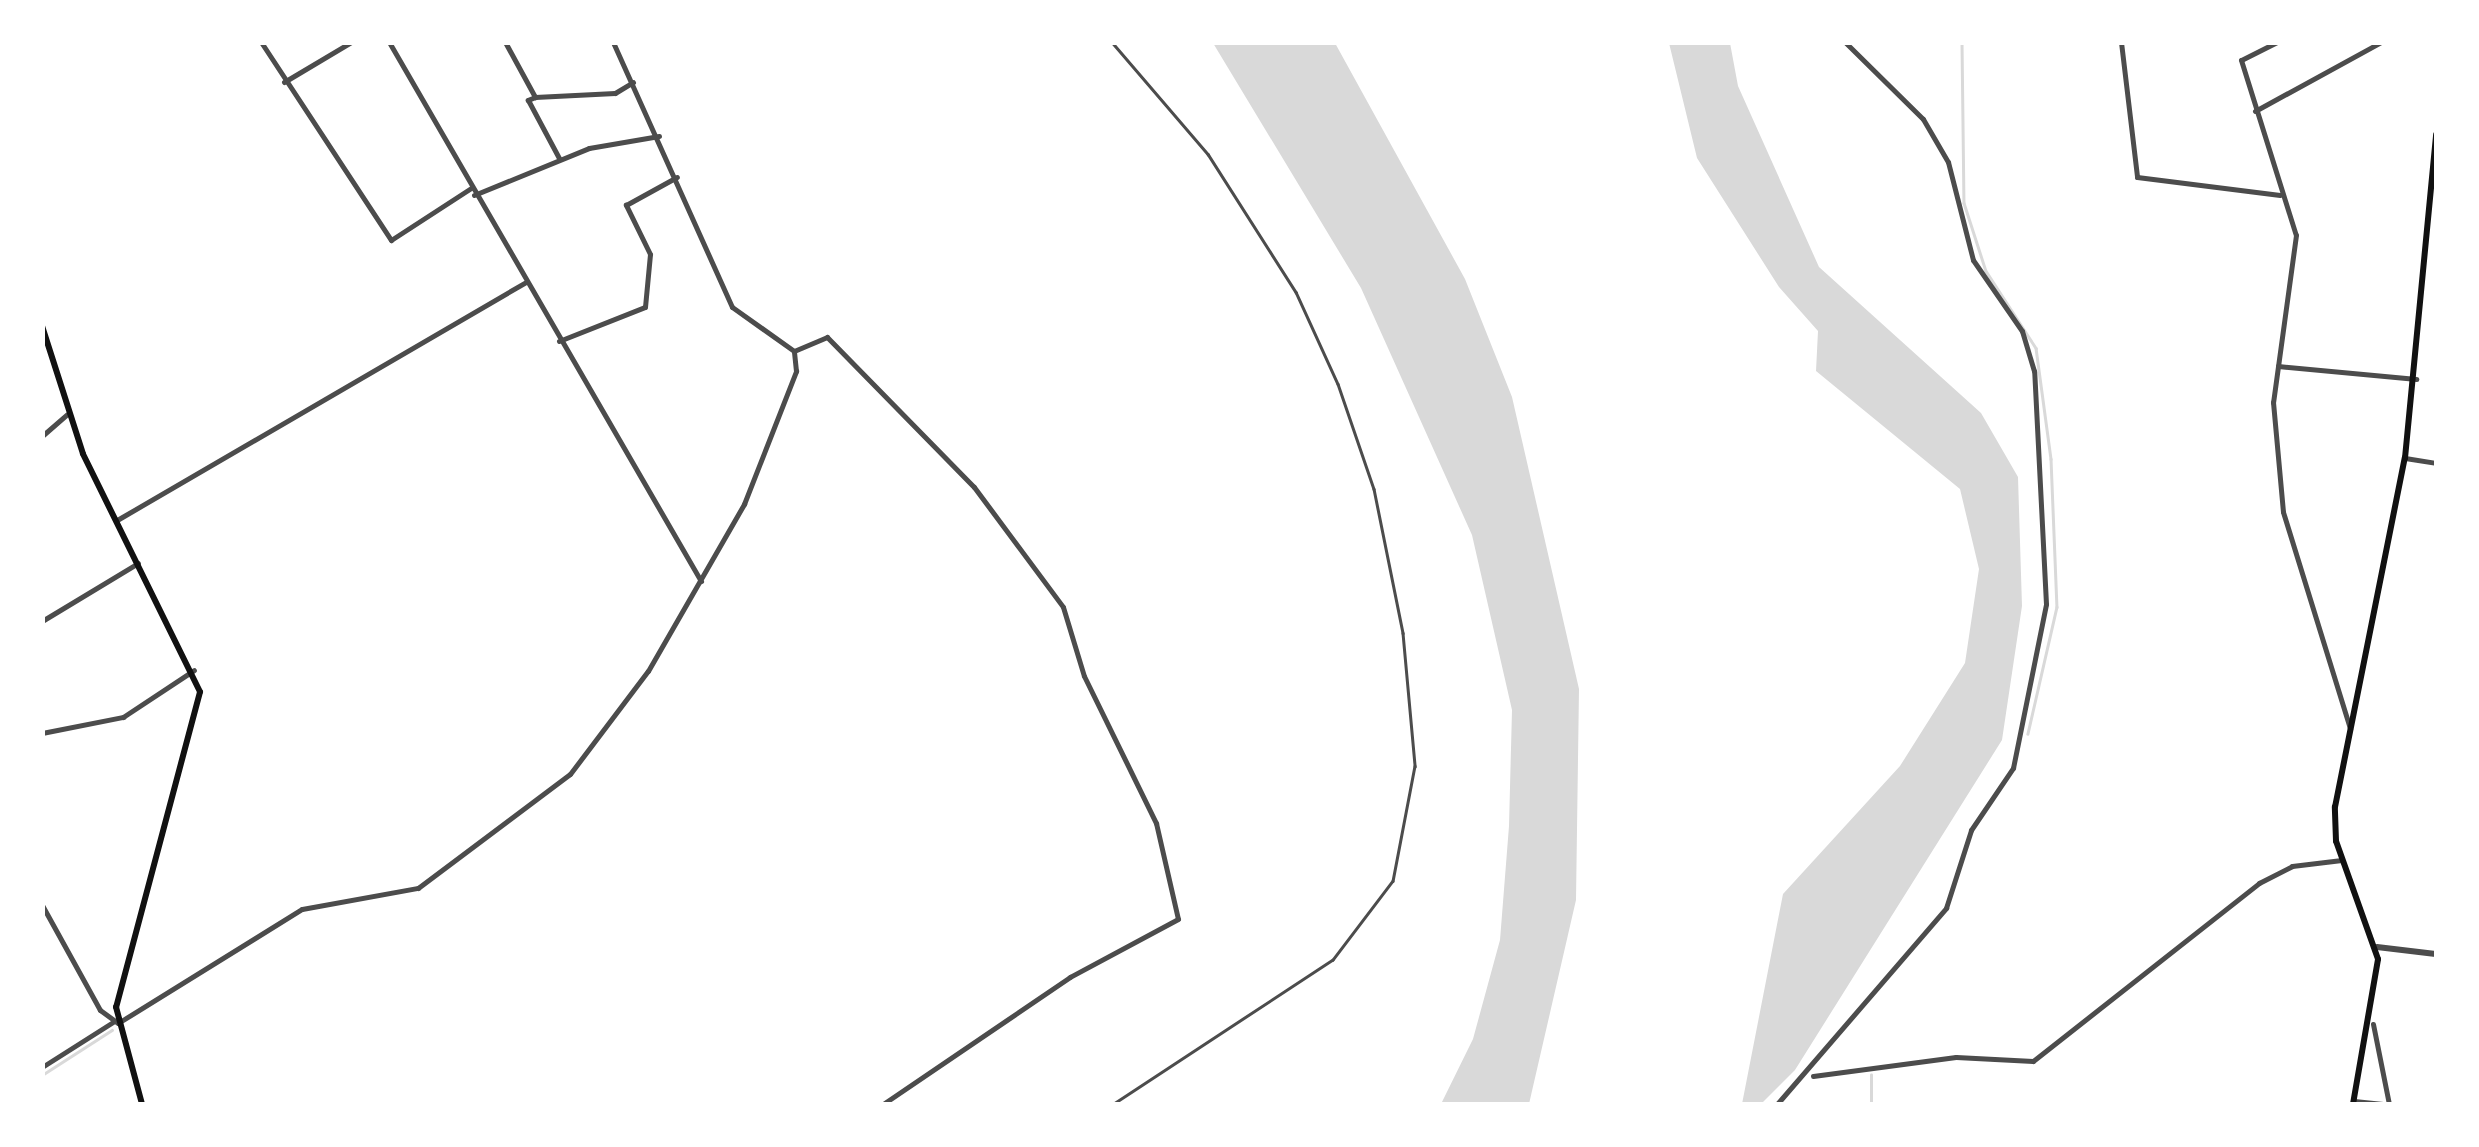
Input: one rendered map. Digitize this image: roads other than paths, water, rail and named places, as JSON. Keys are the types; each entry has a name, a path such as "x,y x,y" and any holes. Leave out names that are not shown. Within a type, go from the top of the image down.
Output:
{"main road":[{"path":"2354,1103 2373,1024 2377,947 2342,860 2334,823 2405,458 2416,379 2436,134"},
{"path":"42,326 67,414 194,670 196,716 115,1022 142,1104"}],"street":[{"path":"261,42 391,240 472,192 559,158 659,136"},
{"path":"284,82 351,42"},
{"path":"390,42 558,342 701,580"},
{"path":"505,42 535,97"},
{"path":"613,42 659,136 732,307 794,350"},
{"path":"1777,1104 1810,1076 1946,908 1972,830 2013,768 2046,604 2034,372 2022,331 1973,260 1948,162 1930,130 1844,42"},
{"path":"2120,42 2137,177 2280,195"},
{"path":"2278,42 2241,60 2280,195 2296,235 2297,276 2278,366 2287,543 2331,645 2350,729"},
{"path":"2255,111 2381,42"},
{"path":"559,158 528,100 616,93 634,82"},
{"path":"558,342 645,307 650,254 626,205 676,177"},
{"path":"117,520 526,284"},
{"path":"794,350 827,337 974,487 1063,607 1084,676 1156,823 1178,920 1070,977 883,1104"},
{"path":"42,1067 302,909 418,888 528,808 606,732 701,580 769,452 794,350"},
{"path":"2278,366 2416,379"},
{"path":"42,436 67,414"},
{"path":"2405,458 2436,462"},
{"path":"42,621 139,563"},
{"path":"42,732 122,716 194,670"},
{"path":"1810,1076 1956,1057 2032,1060 2260,883 2284,868 2342,860"},
{"path":"42,905 115,1022"},
{"path":"2377,947 2436,954"},
{"path":"2354,1103 2386,1104 2373,1024"}],"lane":[{"path":"1112,42 1208,154 1296,292 1338,384 1370,472 1395,592 1414,766 1397,871 1333,960 1114,1104"}],"waterway":[{"path":"1962,42 1964,203 1986,271 2036,348 2051,459 2057,607 2028,734"},
{"path":"42,1075 112,1030"},
{"path":"1871,1075 1871,1104"}]}
